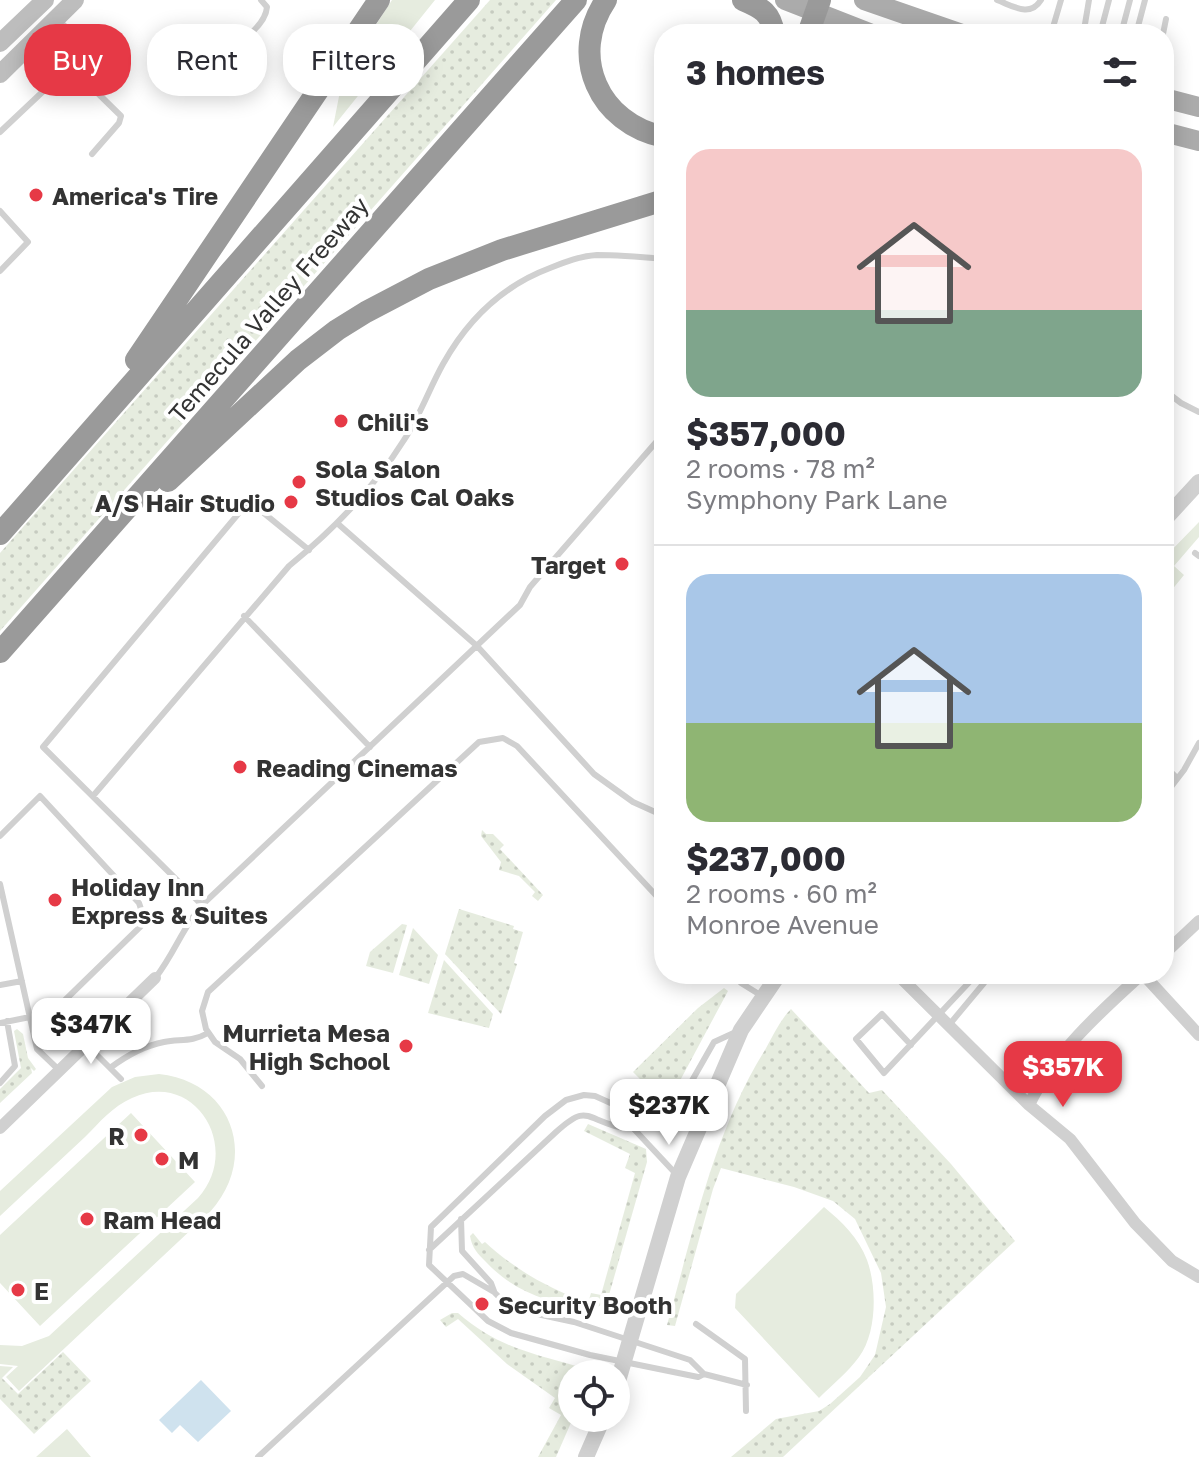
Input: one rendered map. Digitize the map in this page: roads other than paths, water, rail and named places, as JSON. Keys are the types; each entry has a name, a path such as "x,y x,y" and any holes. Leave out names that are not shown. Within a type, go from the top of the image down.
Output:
{"highway":[{"path":"75,449 379,0"},
{"path":"424,47 460,0"},
{"path":"424,50 469,0"},
{"name":"Temecula Valley Freeway","path":"0,652 576,0"},
{"path":"606,0 591,34 589,57 594,80 618,116 654,134"},
{"path":"743,0 763,9 772,24"},
{"path":"0,534 383,96"},
{"path":"106,532 161,488 298,360 346,324 458,266 547,234 654,203"}],"main road":[{"path":"0,43 45,0"},
{"path":"0,74 75,0"},
{"path":"785,0 818,6 853,24"},
{"path":"864,0 933,24"},
{"path":"1174,101 1199,107"},
{"path":"1174,135 1199,141"}],"street":[{"path":"1174,510 1199,482"},
{"path":"1174,945 1199,921"},
{"path":"0,1128 155,978"},
{"path":"626,1360 678,1177 741,1030 771,984"},
{"path":"907,984 1029,1105 1070,1139 1135,1223 1172,1261 1199,1277"},
{"path":"1029,1105 1042,1078 1101,1012 1132,984"},
{"path":"1152,984 1199,1035"},
{"path":"586,1457 597,1432"}],"lane":[{"path":"259,24 267,13 267,7 261,0"},
{"path":"997,0 1027,11 1035,8 1041,0"},
{"path":"1054,24 1061,0"},
{"path":"1085,24 1089,0"},
{"path":"1101,24 1109,0"},
{"path":"1124,24 1130,0"},
{"path":"1139,24 1145,0"},
{"path":"57,19 63,24"},
{"path":"1165,24 1166,19"},
{"path":"0,132 38,96"},
{"path":"92,154 119,123 121,116 101,96"},
{"path":"0,211 28,242 0,271"},
{"path":"93,796 244,616 289,566 337,523 395,455 415,423 443,364 465,330 497,297 524,278 572,259 596,255 654,258"},
{"path":"1174,398 1199,412"},
{"path":"155,978 172,956 187,923 202,905 520,605 530,587 654,444"},
{"path":"202,905 43,747 249,501 309,550"},
{"path":"337,523 477,646 594,774 633,802 654,811"},
{"path":"244,616 370,747"},
{"path":"262,1086 240,1059 215,1042 208,1033 202,1011 213,985 479,742 503,738 517,746 654,893"},
{"path":"1174,782 1199,743"},
{"path":"1174,775 1177,778"},
{"path":"0,836 40,796 139,903 143,915 141,926 62,1003 30,1017 4,1022 15,1066 0,1083"},
{"path":"0,884 37,1049 60,1071"},
{"path":"0,985 22,981"},
{"path":"743,984 762,996"},
{"path":"911,1045 882,1014 856,1039 884,1073 911,1045 968,984"},
{"path":"972,984 978,990"},
{"path":"949,1025 981,984"},
{"path":"429,1250 563,1125 579,1115 588,1114 617,1127 662,1125 673,1114 714,1042 741,1030"},
{"path":"110,1068 138,1050 156,1044 196,1040 208,1033"},
{"path":"87,1045 121,1079"},
{"path":"617,1360 511,1333 488,1321 429,1265 431,1227 545,1116 566,1100 584,1095 595,1096 626,1110 633,1128 678,1177"},
{"path":"461,1219 462,1251 491,1283 494,1292"},
{"path":"258,1457 454,1276 463,1274 494,1292 505,1303 523,1311 574,1322 690,1360 704,1374 747,1385"},
{"path":"696,1324 745,1359 746,1411"},
{"path":"630,1363 698,1377 704,1374"}],"water":[{"path":"201,1380 231,1411 198,1442 180,1425 172,1433 159,1420"}],"place":[{"name":"America's Tire","path":"36,195"},
{"name":"Chili's","path":"341,421"},
{"name":"Sola Salon Studios Cal Oaks","path":"299,482"},
{"name":"A/S Hair Studio","path":"291,502"},
{"name":"Target","path":"622,564"},
{"name":"Reading Cinemas","path":"240,767"},
{"name":"Holiday Inn Express & Suites","path":"55,900"},
{"name":"Murrieta Mesa High School","path":"406,1046"},
{"name":"R","path":"141,1135"},
{"name":"M","path":"162,1159"},
{"name":"Ram Head","path":"87,1219"},
{"name":"E","path":"18,1290"},
{"name":"Security Booth","path":"482,1304"}]}
